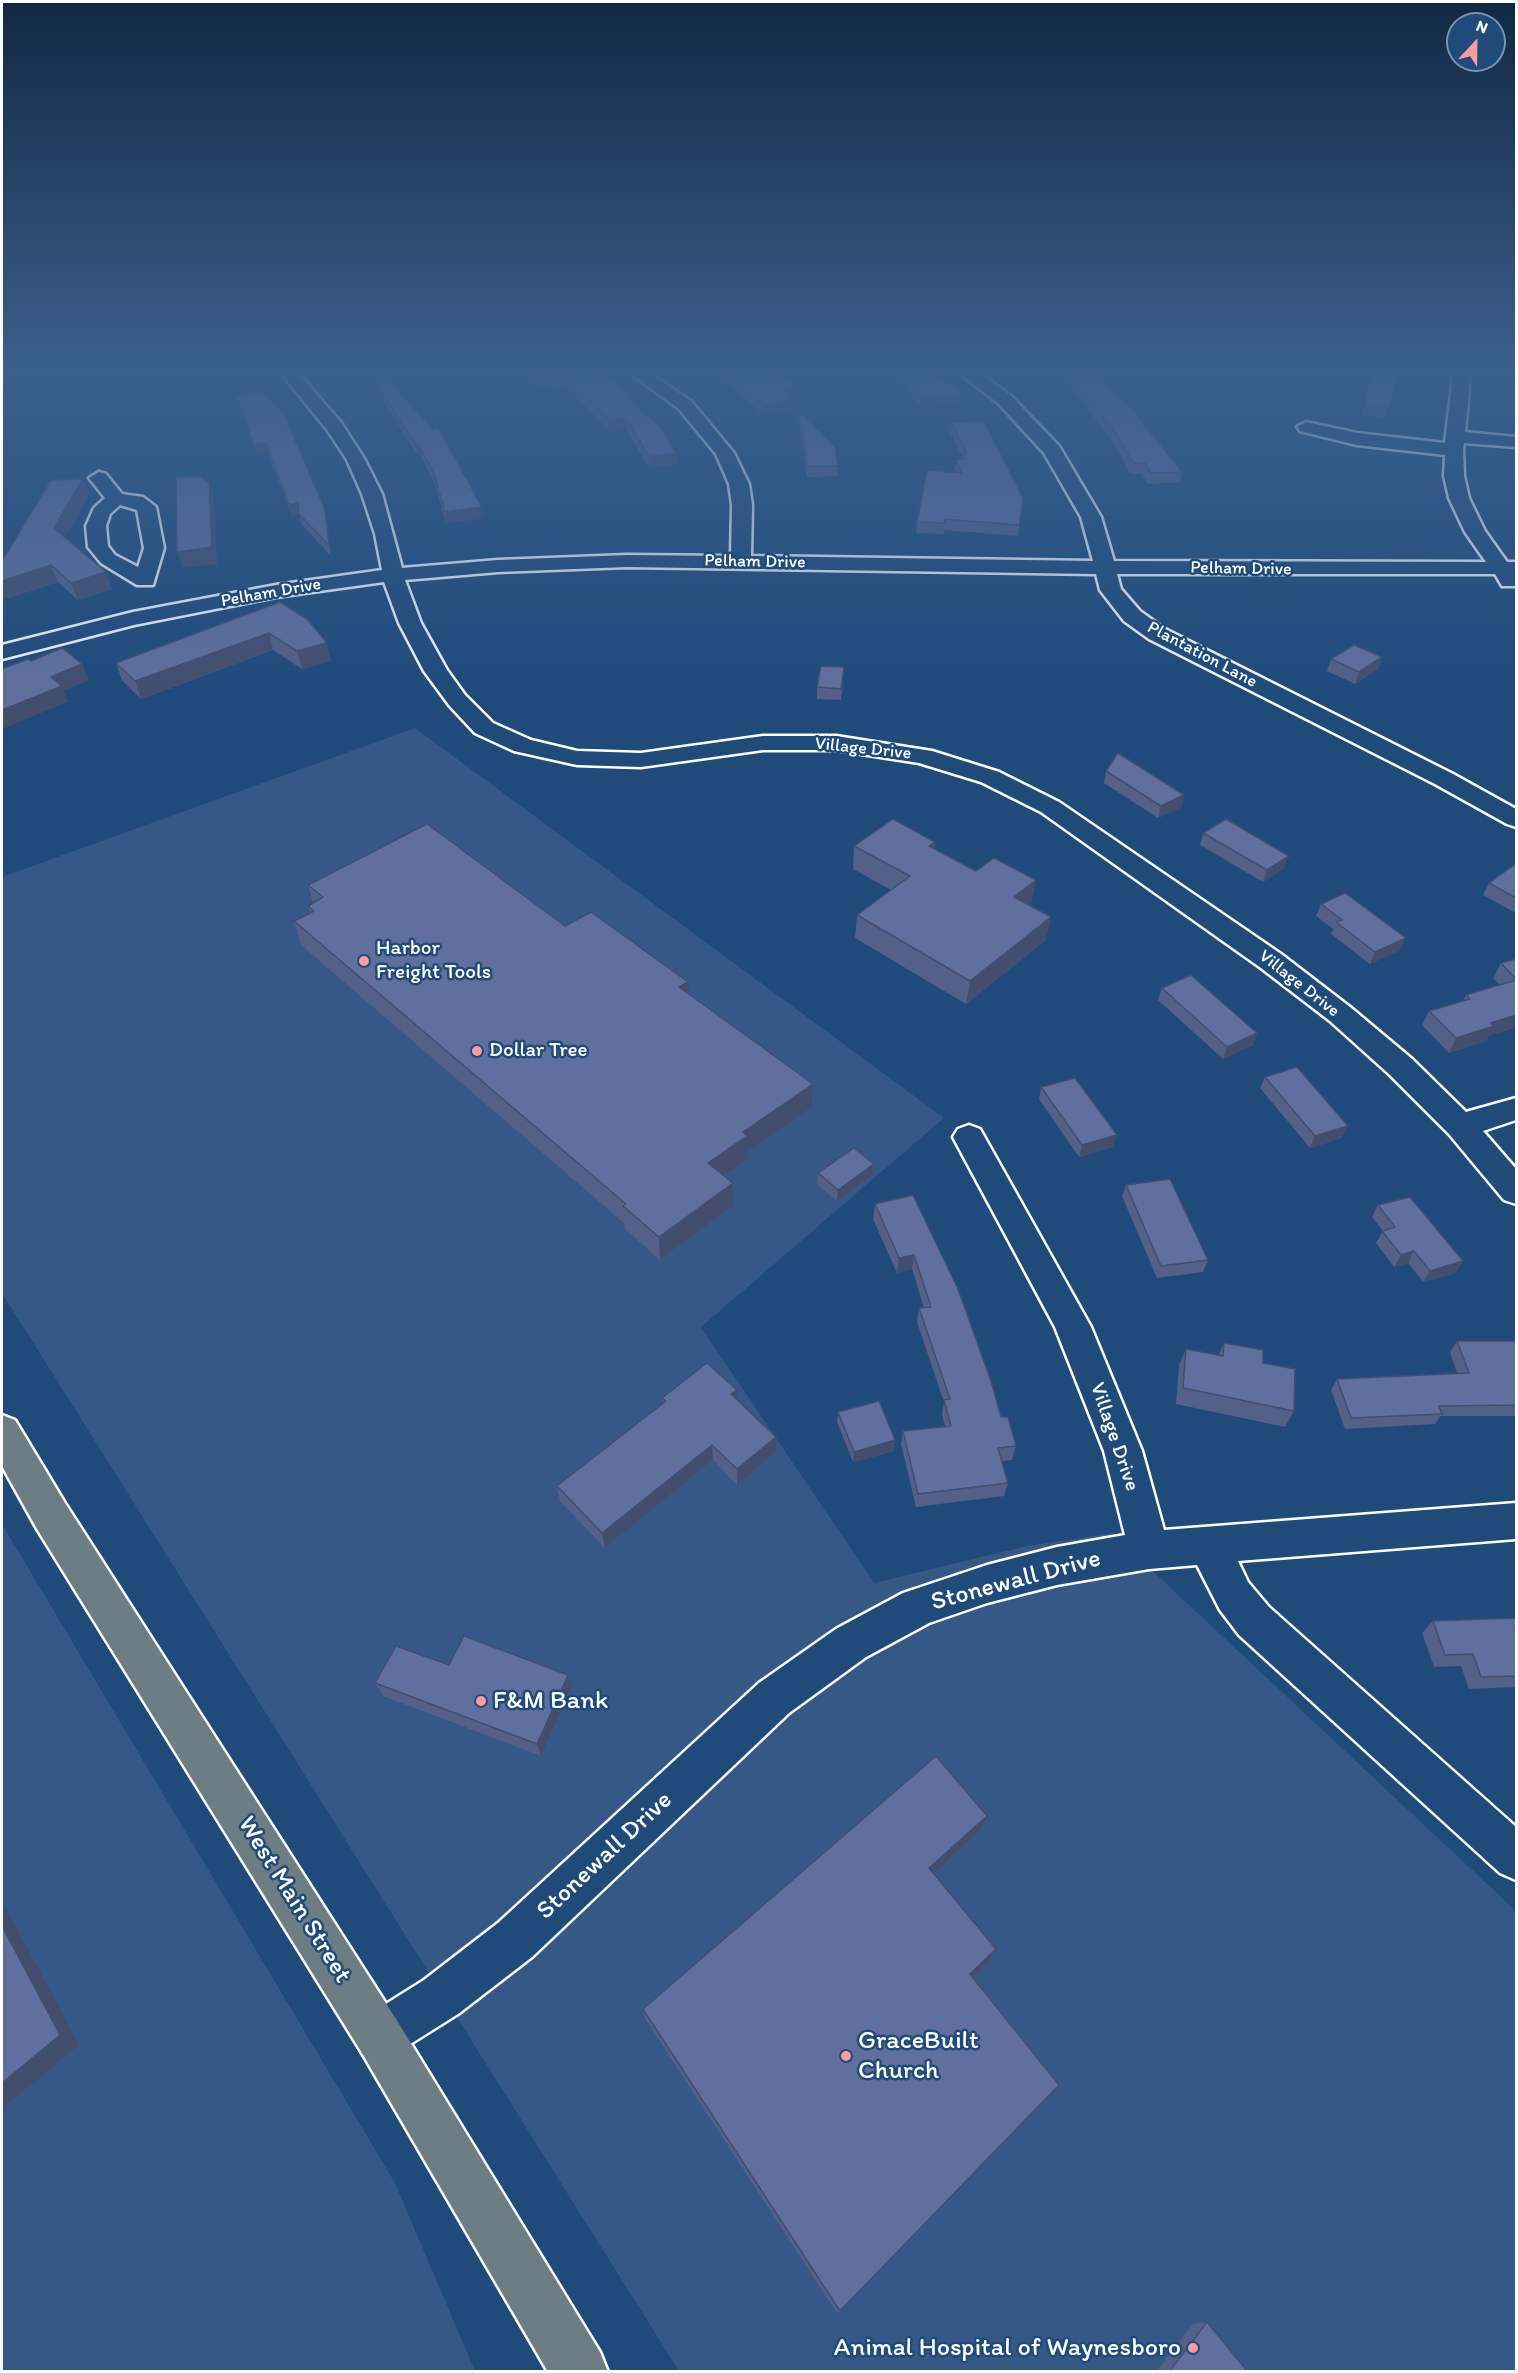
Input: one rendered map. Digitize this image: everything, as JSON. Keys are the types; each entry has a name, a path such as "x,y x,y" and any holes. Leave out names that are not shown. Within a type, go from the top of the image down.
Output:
{"main road":[{"name":"West Main Street","path":"2,1432 51,1516 379,2036 580,2372"}],"street":[{"path":"100,479 116,499 136,501 146,507 154,548 145,580 157,614"},
{"name":"Village Drive","path":"365,479 385,534 392,575 410,623 436,671 457,700 484,729 523,746 568,756 604,760 678,756 763,743 836,743 923,756 990,777 1024,792 1050,807 1271,961 1340,1014 1401,1067 1460,1126 1516,1191"},
{"path":"737,479 742,505 741,561"},
{"name":"Plantation Lane","path":"1069,479 1091,517 1111,590 1119,603 1132,616 1157,634 1444,779 1516,819"},
{"path":"1455,479 1462,507 1508,568 1516,590"},
{"path":"116,499 101,512 96,526 98,547 108,558 145,580"},
{"name":"Pelham Drive","path":"2,651 157,614 276,591 392,575 563,562 741,561 1106,567 1508,568"},
{"path":"1460,1126 1516,1109"},
{"name":"Village Drive","path":"969,1137 1073,1327 1123,1451 1149,1550"},
{"name":"Stonewall Drive","path":"379,2036 441,1997 515,1940 774,1698 851,1642 918,1607 987,1584 1057,1566 1149,1550 1516,1521"},
{"path":"1208,1545 1234,1596 1254,1621 1516,1857"}],"shaded area":[{"path":"415,728 944,1118 701,1327 874,1583 1027,1546 1112,1533 1516,1911 1516,2371 679,2371 2,1293 2,877"},
{"path":"2,1524 395,2183 475,2371 2,2371"}],"building":[{"path":"83,479 54,528 106,572 71,583 51,565 2,581 2,561 51,480"},
{"path":"176,479 203,479 209,482 212,547 177,552"},
{"path":"279,479 312,479 325,510 329,545 299,514 298,503 289,505"},
{"path":"435,479 466,479 482,507 445,512"},
{"path":"925,479 1013,479 1023,498 1019,525 944,519 945,523 917,522"},
{"path":"280,602 307,619 327,643 297,651 269,633 135,681 116,663"},
{"path":"1354,645 1382,657 1359,672 1331,659"},
{"path":"62,648 82,664 51,677 62,686 2,710 2,669 28,659 31,661"},
{"path":"821,666 844,667 841,689 817,687"},
{"path":"1118,753 1184,795 1161,806 1106,771"},
{"path":"893,819 935,842 929,846 976,871 994,858 1036,880 1014,897 1051,917 970,981 857,915 910,876 854,846"},
{"path":"1226,819 1289,856 1267,870 1203,833"},
{"path":"427,824 565,926 591,912 688,982 679,987 813,1084 743,1132 747,1136 708,1163 733,1183 659,1237 623,1206 626,1204 294,921 314,911 308,906 323,897 308,885"},
{"path":"1514,865 1516,867 1516,898 1489,883"},
{"path":"1345,893 1406,938 1375,952 1336,922 1342,920 1321,904"},
{"path":"1516,959 1516,979 1501,963"},
{"path":"1191,975 1257,1033 1227,1047 1162,988"},
{"path":"1516,980 1516,1015 1491,1023 1494,1026 1456,1038 1429,1011 1470,999 1466,995"},
{"path":"1297,1067 1348,1126 1315,1136 1265,1077"},
{"path":"1075,1078 1117,1135 1082,1145 1041,1087"},
{"path":"854,1148 874,1164 838,1190 818,1173"},
{"path":"1170,1179 1208,1260 1161,1266 1126,1185"},
{"path":"913,1195 958,1289 991,1381 1001,1417 1008,1417 1016,1446 998,1448 1008,1483 918,1494 903,1431 951,1426 944,1400 950,1399 919,1308 931,1307 914,1255 899,1258 875,1204"},
{"path":"1410,1197 1463,1261 1430,1271 1414,1251 1401,1255 1382,1231 1395,1227 1378,1205"},
{"path":"1457,1341 1515,1341 1516,1405 1439,1406 1442,1414 1351,1418 1337,1379 1469,1373"},
{"path":"1224,1343 1263,1350 1263,1363 1295,1369 1294,1411 1183,1388 1186,1349 1223,1356"},
{"path":"707,1363 737,1390 731,1394 776,1437 737,1469 712,1445 602,1533 557,1486 666,1401 662,1398"},
{"path":"879,1401 895,1440 854,1452 838,1412"},
{"path":"1516,1618 1516,1676 1481,1677 1473,1654 1445,1655 1433,1621"},
{"name":"F&M Bank","path":"464,1636 568,1675 537,1744 375,1683 396,1646 449,1665"},
{"name":"GraceBuilt Church","path":"936,1756 987,1816 929,1868 996,1949 970,1974 1059,2085 840,2311 643,2009"},
{"path":"2,1926 60,2035 2,2083"},
{"name":"Animal Hospital of Waynesboro","path":"1207,2322 1248,2372 1169,2372"}],"place":[{"name":"Harbor Freight Tools","path":"364,961"},
{"name":"Dollar Tree","path":"477,1051"},
{"name":"F&M Bank","path":"481,1701"},
{"name":"GraceBuilt Church","path":"846,2056"},
{"name":"Animal Hospital of Waynesboro","path":"1193,2348"}]}
